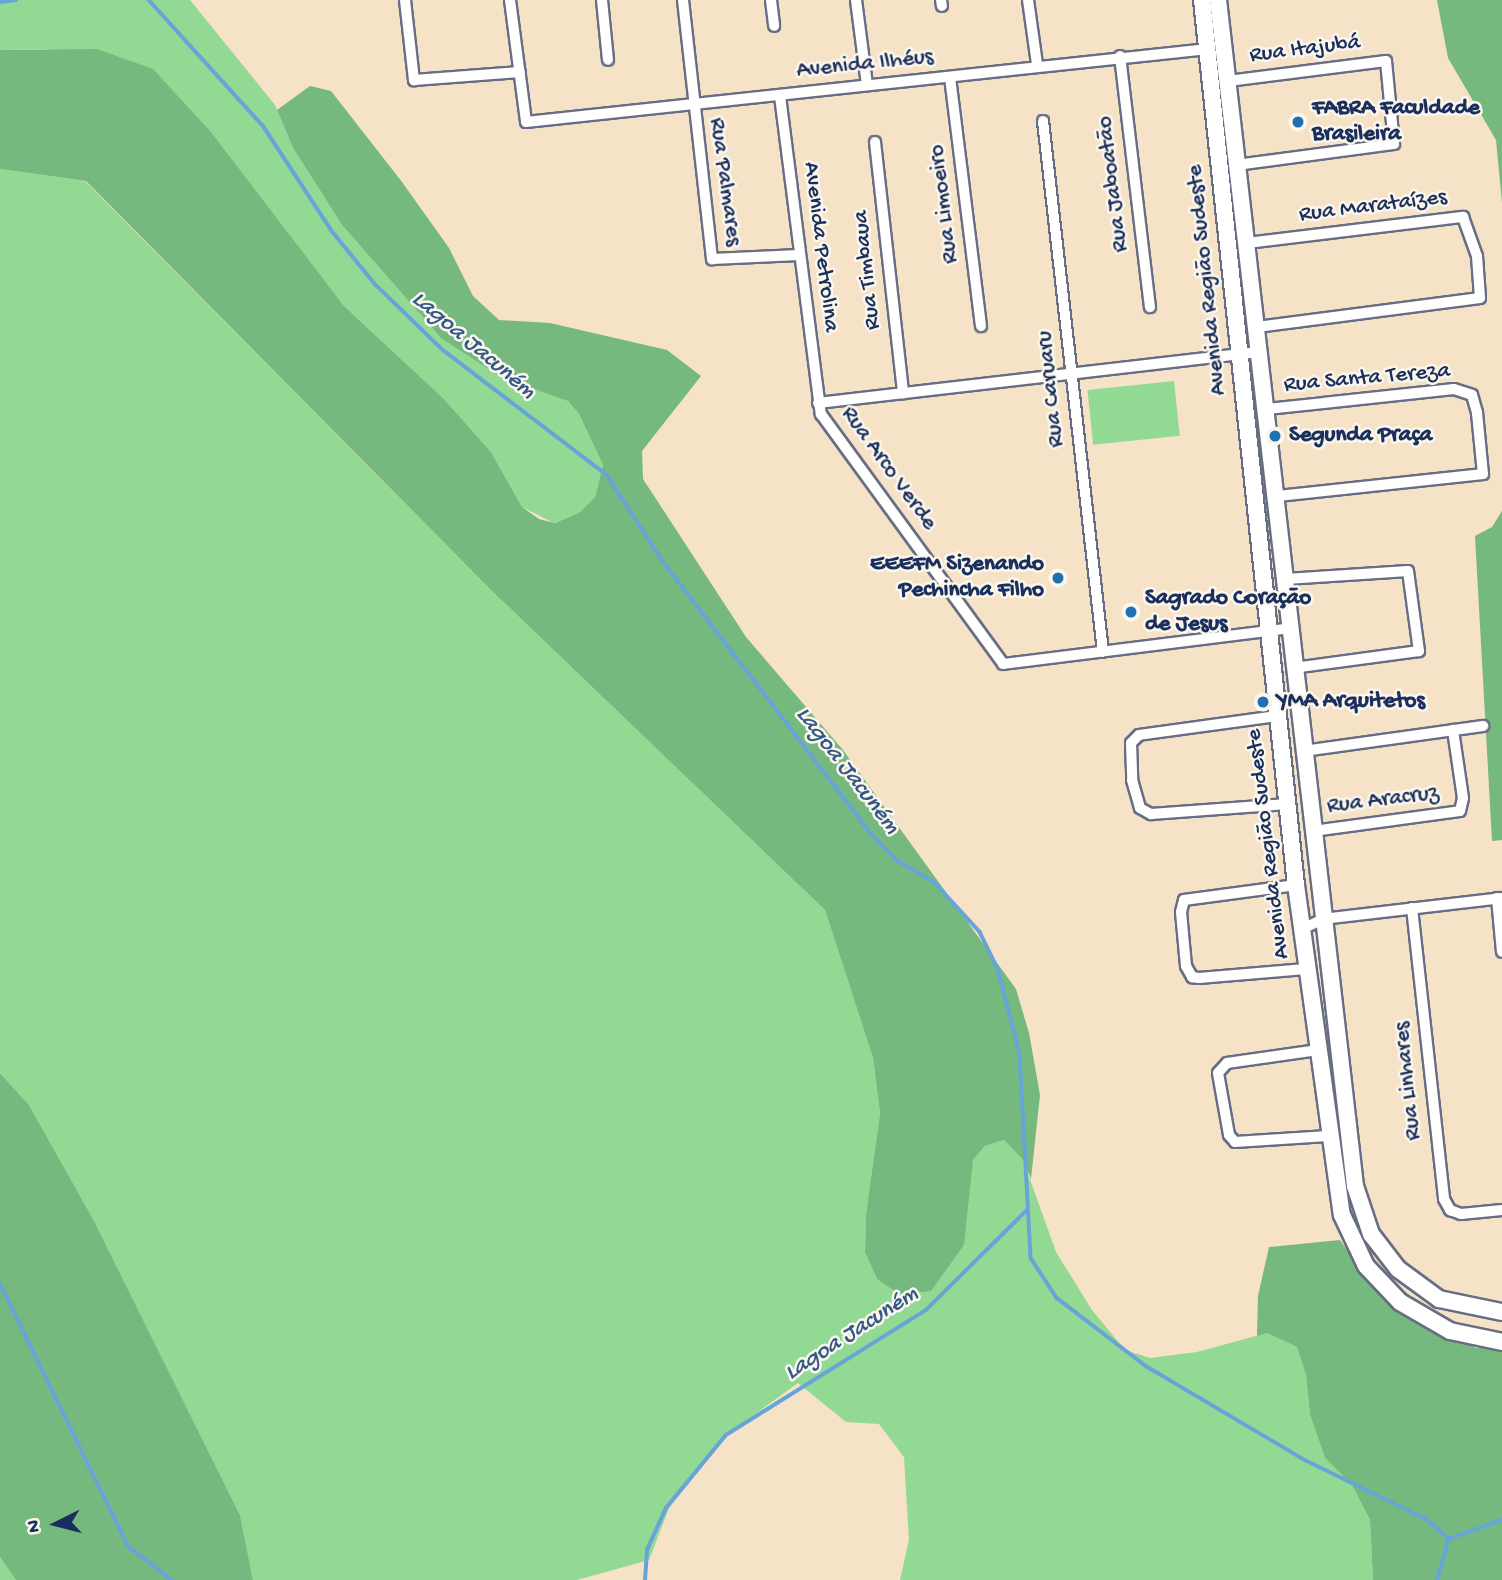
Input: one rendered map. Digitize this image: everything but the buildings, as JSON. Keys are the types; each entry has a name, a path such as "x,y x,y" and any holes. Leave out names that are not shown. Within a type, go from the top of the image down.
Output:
{"street":[{"path":"405,0 414,80 520,72 510,0"},
{"path":"602,0 608,60"},
{"path":"682,0 693,107"},
{"path":"771,0 774,26"},
{"path":"856,0 867,85"},
{"path":"1028,0 1037,64"},
{"name":"Avenida Região Sudeste","path":"1202,0 1237,354 1258,496 1268,632 1306,969 1328,1136 1350,1237 1382,1286 1400,1302 1450,1331 1502,1342"},
{"name":"Avenida Região Sudeste","path":"1219,0 1258,352 1278,496 1303,751 1354,1186 1371,1234 1398,1269 1419,1287 1460,1306 1502,1312"},
{"name":"Avenida Ilhéus","path":"520,72 526,122 693,107 950,77 1037,64 1208,49"},
{"name":"Rua Jaboatão","path":"1120,56 1150,307"},
{"name":"Rua Itajubá","path":"1228,81 1385,61 1394,144 1237,164"},
{"name":"Rua Limoeiro","path":"950,77 981,326"},
{"name":"Avenida Petrolina","path":"780,96 818,403"},
{"name":"Rua Palmares","path":"693,107 712,259 799,255"},
{"name":"Rua Caruaru","path":"1043,121 1102,652"},
{"name":"Rua Timbaua","path":"875,142 903,393"},
{"name":"Rua Marataízes","path":"1247,243 1463,217 1477,256 1480,298 1257,327"},
{"path":"818,403 1258,352"},
{"name":"Rua Santa Tereza","path":"1267,410 1454,389 1472,395 1479,434 1483,474 1278,496"},
{"name":"Rua Arco Verde","path":"818,403 1003,664 1290,628"},
{"path":"1286,579 1408,570 1419,651 1294,668"},
{"path":"1277,716 1139,735 1131,743 1132,780 1140,808 1151,814 1287,804"},
{"path":"1303,751 1483,726"},
{"name":"Rua Aracruz","path":"1313,831 1460,811 1463,798 1453,730"},
{"path":"1296,885 1186,898 1181,912 1183,943 1187,971 1195,978 1306,969"},
{"path":"1302,929 1323,919 1500,898 1502,952"},
{"name":"Rua Linhares","path":"1412,908 1444,1199 1455,1213 1488,1213 1502,1210"},
{"path":"1328,1136 1240,1143 1229,1135 1218,1073 1224,1065 1318,1058 1339,1065"}],"green space":[{"path":"0,0 190,0 275,105 293,148 342,225 441,338 568,401 579,414 603,465 595,497 580,512 554,523 522,507 491,452 444,399 344,306 284,229 48,49 0,50"},
{"path":"1437,0 1502,0 1502,203 1496,140 1448,58"},
{"path":"97,49 153,69 210,131 344,306 444,399 491,452 522,507 539,519 555,523 580,512 595,497 603,465 579,414 568,401 501,377 441,338 342,225 293,148 277,110 310,86 331,91 449,248 473,296 499,320 550,323 667,350 701,376 642,451 643,479 746,637 843,750 1016,989 1029,1033 1040,1095 1031,1179 1023,1160 1004,1140 985,1146 973,1160 964,1245 931,1291 899,1294 877,1279 865,1252 866,1214 880,1113 873,1058 825,910 493,592 86,181 0,169 0,50"},
{"path":"0,169 85,181 493,592 825,910 873,1058 880,1113 866,1214 865,1251 877,1279 967,1200 973,1160 985,1146 1004,1140 1023,1160 1056,1252 1092,1310 1125,1350 1150,1358 1197,1352 1267,1333 1297,1347 1306,1375 1310,1415 1325,1458 1352,1485 1370,1520 1373,1580 900,1580 909,1540 904,1457 879,1424 846,1422 798,1383 729,1433 669,1508 649,1560 577,1580 253,1580 240,1515 93,1219 29,1105 0,1073"},
{"path":"1174,381 1180,436 1093,445 1087,390"},
{"path":"1502,511 1502,840 1492,841 1475,536 1492,527"},
{"path":"0,1073 29,1105 93,1219 240,1515 253,1580 16,1580 0,1557"},
{"path":"1340,1240 1378,1294 1476,1348 1502,1347 1502,1580 1373,1580 1370,1520 1352,1485 1325,1458 1310,1415 1306,1375 1297,1347 1267,1333 1257,1336 1258,1296 1269,1247"},
{"path":"0,1557 16,1580 0,1580"}],"waterway":[{"path":"0,2 16,0"},
{"name":"Lagoa Jacuném","path":"149,0 264,127 332,231 375,284 443,350 607,475 662,560 873,836 897,860 935,883 980,932 998,969 1020,1054 1031,1258 1057,1298 1146,1366 1305,1460 1428,1520 1449,1539"},
{"name":"Lagoa Jacuném","path":"645,1580 647,1550 666,1508 726,1435 926,1310 1026,1211"},
{"path":"0,1283 128,1546 172,1580"},
{"path":"1449,1539 1502,1520"},
{"path":"1437,1580 1449,1539"}],"place":[{"name":"FABRA Faculdade Brasileira","path":"1298,122"},
{"name":"Segunda Praça","path":"1275,436"},
{"name":"EEEFM Sizenando Pechincha Filho","path":"1058,578"},
{"name":"Sagrado Coração de Jesus","path":"1131,612"},
{"name":"YMA Arquitetos","path":"1263,702"}]}
